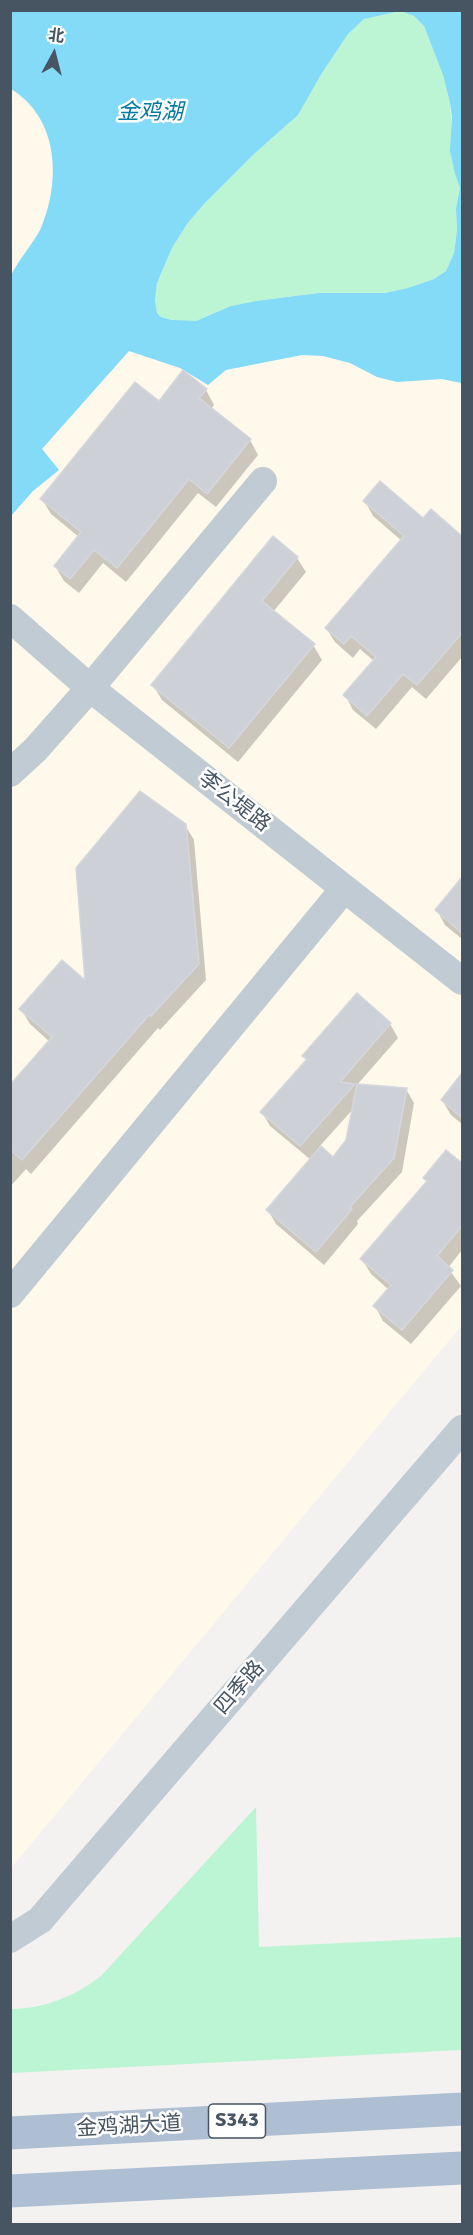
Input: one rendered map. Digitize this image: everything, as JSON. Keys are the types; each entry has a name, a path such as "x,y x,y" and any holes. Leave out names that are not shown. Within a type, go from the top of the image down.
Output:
{"main road":[{"name":"金鸡湖大道","path":"10,2133 462,2109"},
{"path":"10,2191 462,2168"}],"street":[{"path":"10,773 35,750 90,688 263,481"},
{"name":"李公堤路","path":"10,618 90,688 462,981"},
{"path":"10,1294 344,889"},
{"name":"四季路","path":"10,1939 40,1920 462,1429"}],"shaded area":[{"path":"11,89 32,108 42,122 52,150 53,176 50,201 40,230 11,278"},
{"path":"129,351 180,368 208,384 225,370 302,355 323,356 350,363 377,377 415,381 441,379 462,383 462,1325 11,1868 10,516 33,491 59,470 42,449"}],"green space":[{"path":"402,11 414,16 424,26 443,75 450,103 455,174 460,187 456,208 457,230 454,253 446,271 434,279 385,293 319,293 256,301 231,306 196,321 178,321 161,317 157,313 155,300 157,283 172,248 187,224 254,154 298,115 348,34 364,19"},
{"path":"256,1807 259,1947 462,1937 462,2050 11,2073 11,2009 59,2000 101,1976"}],"water":[{"name":"金鸡湖","path":"11,10 462,11 462,383 441,379 397,382 377,377 350,363 323,356 302,355 226,370 208,385 180,368 129,351 42,449 59,470 33,491 11,516 9,285 16,267 41,228 52,191 53,171 52,152 39,116 27,101 11,89","holes":["401,11 414,16 424,26 443,75 452,117 450,151 460,188 456,208 457,230 454,253 446,271 434,279 385,293 319,293 256,301 231,306 196,321 161,317 157,313 155,300 157,283 172,248 187,224 254,154 298,115 348,34 364,19"]}],"building":[{"path":"183,370 207,389 199,398 251,439 207,494 189,479 117,568 94,550 70,579 54,566 81,532 40,499 135,382 159,401"},
{"path":"380,481 423,518 431,509 462,536 462,633 417,685 403,674 367,716 343,695 376,657 351,636 344,644 325,628 404,536 363,501"},
{"path":"273,536 298,557 262,601 315,644 229,748 151,685"},
{"path":"140,791 186,824 199,964 151,1016 149,1015 22,1160 10,1150 10,1085 52,1037 19,1009 62,960 85,980 76,868"},
{"path":"462,877 462,933 435,910"},
{"path":"357,993 391,1023 340,1082 355,1084 300,1146 260,1112 307,1059 302,1056"},
{"path":"462,1073 462,1118 441,1100"},
{"path":"357,1084 407,1088 394,1158 350,1207 352,1209 316,1252 266,1210 321,1146 333,1157 346,1140"},
{"path":"446,1150 462,1163 462,1226 437,1256 453,1270 402,1330 373,1306 391,1285 360,1259 427,1181 423,1178"}]}
